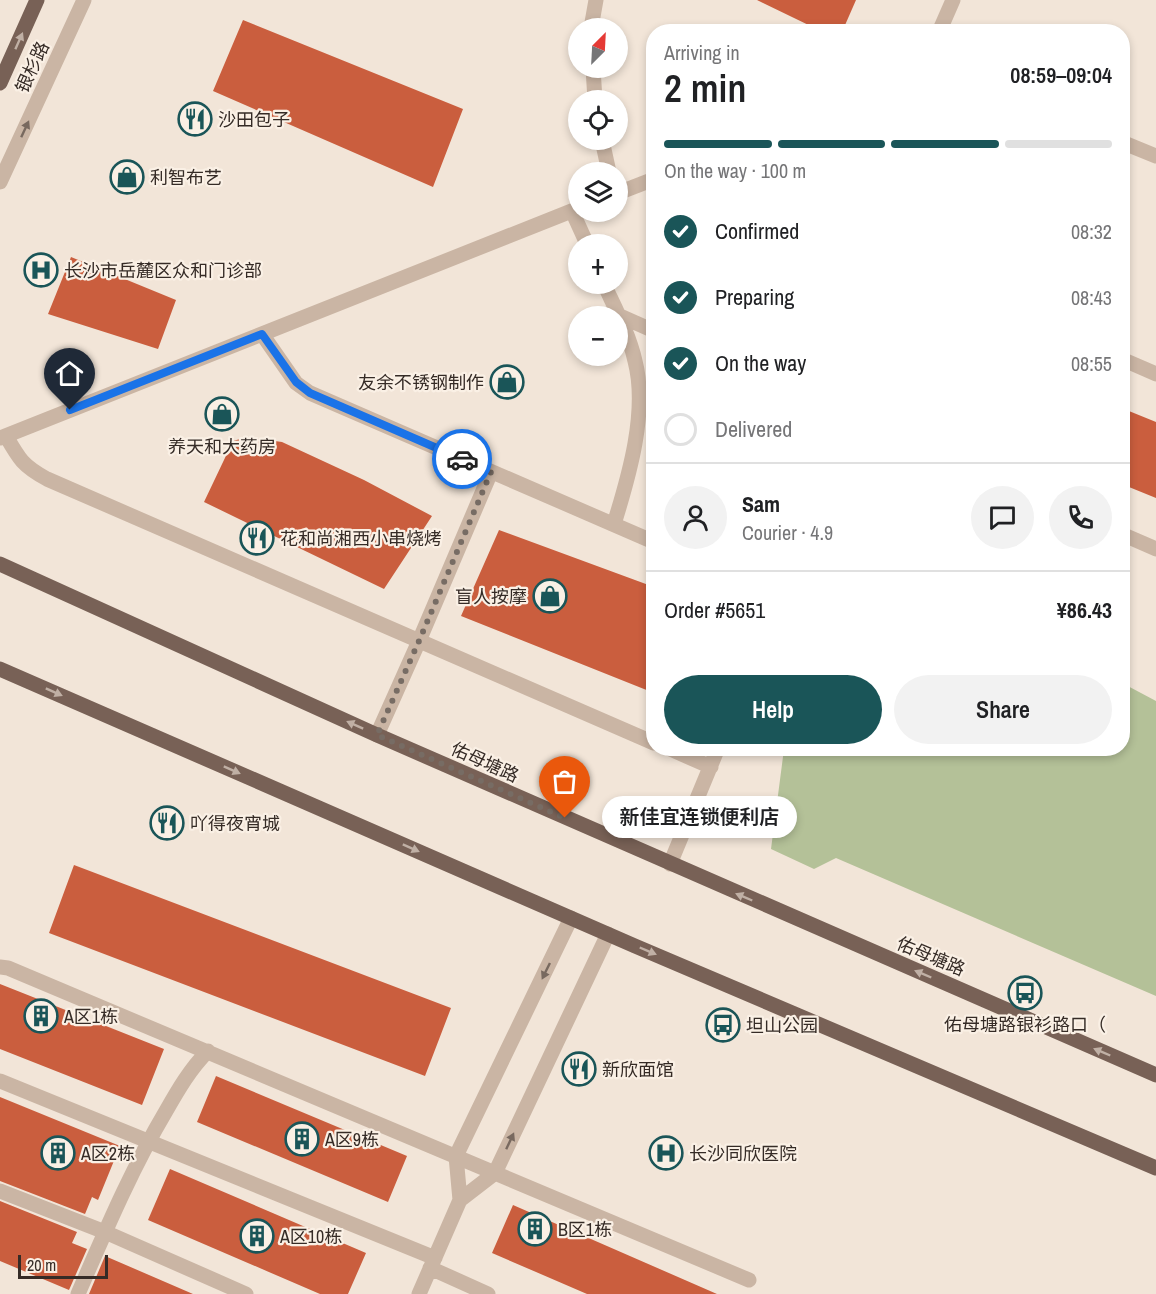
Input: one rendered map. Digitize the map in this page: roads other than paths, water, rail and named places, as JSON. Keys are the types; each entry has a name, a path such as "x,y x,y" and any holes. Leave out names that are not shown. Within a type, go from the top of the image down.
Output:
{"main road":[{"name":"银杉路","path":"0,83 37,0"},
{"name":"佑母塘路","path":"0,564 377,735 1156,1075"},
{"path":"0,669 608,934 1156,1168"}],"street":[{"name":"银杉路","path":"0,182 84,0"},
{"path":"593,18 596,0"},
{"path":"942,24 953,0"},
{"path":"1130,145 1156,156"},
{"path":"628,189 646,182"},
{"path":"568,213 3,437 30,470 47,479 646,740"},
{"path":"628,319 646,327"},
{"path":"262,334 296,382 310,393 646,538"},
{"path":"614,524 626,484 639,400 636,362 628,341"},
{"path":"1130,363 1156,374"},
{"path":"377,735 491,472"},
{"path":"1130,538 1156,549"},
{"path":"686,756 711,767"},
{"path":"670,864 715,756"},
{"path":"419,1294 460,1200 456,1156 571,918"},
{"path":"460,1200 495,1173 608,934"},
{"path":"0,967 8,968 208,1051 749,1280"},
{"path":"78,1294 128,1178 147,1142 193,1066 208,1051"},
{"path":"0,1081 433,1263 488,1294"},
{"path":"0,1191 105,1232 246,1294"}],"place":[{"name":"沙田包子","path":"195,119"},
{"name":"利智布艺","path":"127,177"},
{"name":"长沙市岳麓区众和门诊部","path":"41,270"},
{"name":"友余不锈钢制作","path":"507,382"},
{"name":"养天和大药房","path":"222,414"},
{"name":"花和尚湘西小串烧烤","path":"257,538"},
{"name":"盲人按摩","path":"550,596"},
{"name":"新佳宜连锁便利店","path":"565,818"},
{"name":"吖得夜宵城","path":"167,823"},
{"name":"佑母塘路银衫路口（","path":"1025,993"},
{"name":"A区1栋","path":"41,1016"},
{"name":"坦山公园","path":"723,1025"},
{"name":"新欣面馆","path":"579,1069"},
{"name":"A区9栋","path":"302,1139"},
{"name":"A区2栋","path":"58,1153"},
{"name":"长沙同欣医院","path":"666,1153"},
{"name":"B区1栋","path":"535,1229"},
{"name":"A区10栋","path":"257,1236"}]}
